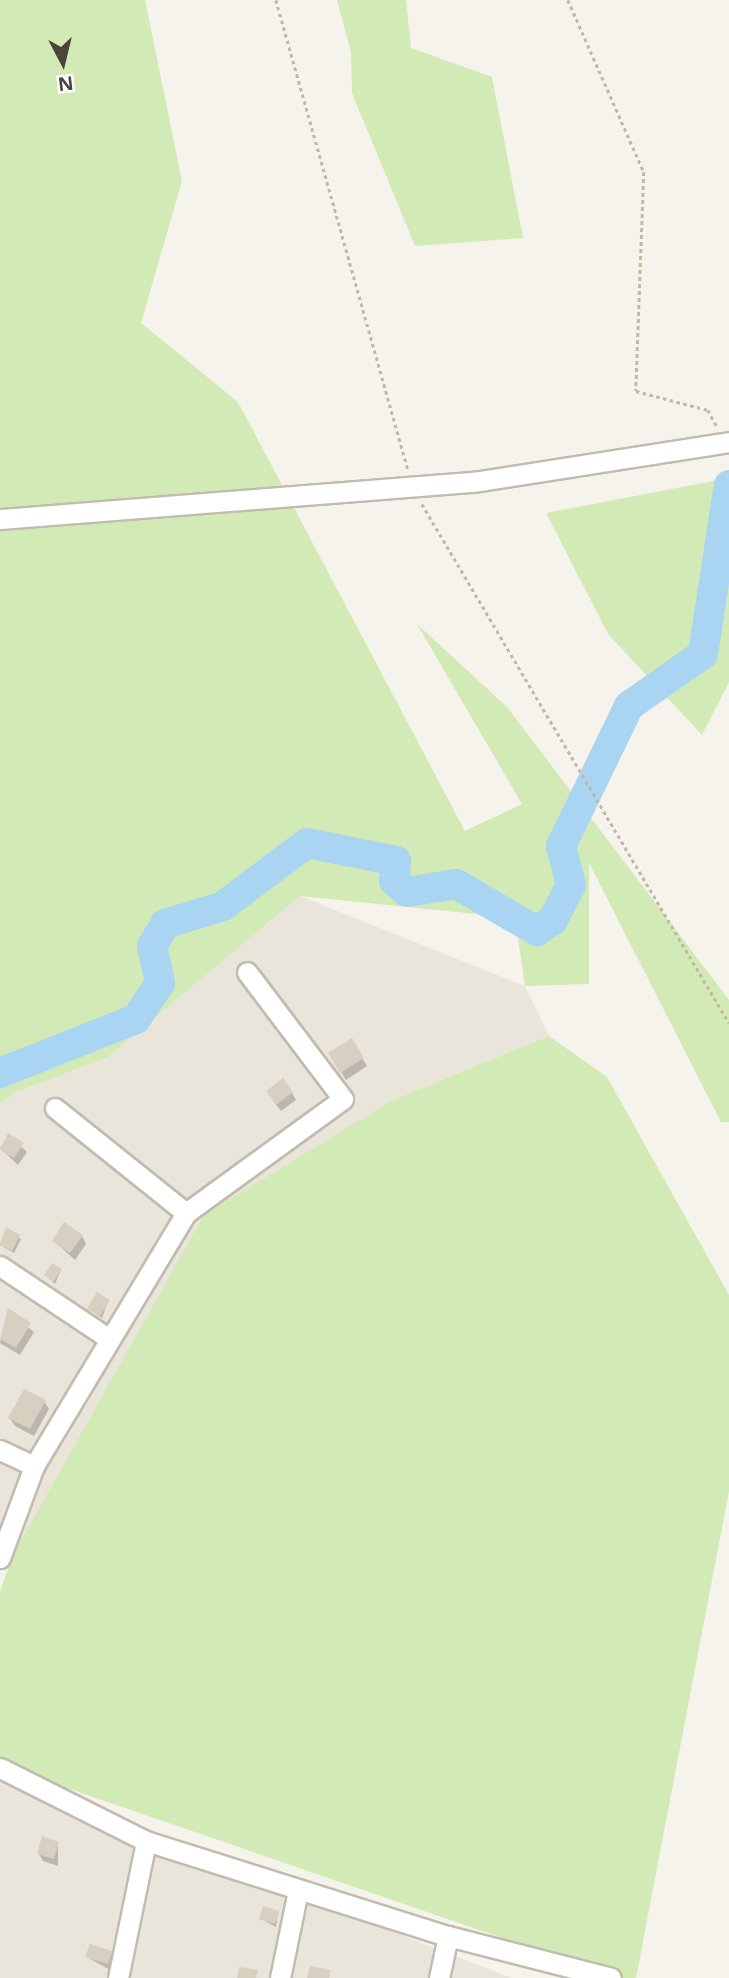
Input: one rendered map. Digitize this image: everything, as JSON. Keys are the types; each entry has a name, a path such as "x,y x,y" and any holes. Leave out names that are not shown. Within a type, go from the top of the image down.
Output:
{"street":[{"path":"0,519 413,488 727,442"},
{"path":"0,1558 34,1466 108,1338 186,1213 343,1099 247,972"},
{"path":"55,1108 186,1213"},
{"path":"0,1266 108,1338"},
{"path":"0,1450 34,1466"},
{"path":"0,1768 146,1841 448,1936 611,1978"},
{"path":"118,1978 146,1841"},
{"path":"280,1978 298,1890"},
{"path":"439,1978 448,1936"}],"path":[{"path":"276,0 413,488 729,1023"},
{"path":"568,0 644,172 636,391 708,410 727,442"}],"shaded area":[{"path":"300,896 525,986 549,1036 393,1100 0,1572 0,1104 14,1093 108,1057"},
{"path":"0,1778 511,1978 0,1978"}],"green space":[{"path":"0,0 145,0 182,181 141,323 238,402 465,831 522,804 417,624 507,707 729,1000 729,1122 721,1122 589,863 589,984 525,986 515,918 300,896 108,1057 14,1093 0,1104"},
{"path":"337,0 406,0 411,48 492,77 523,238 415,246 352,93 351,52"},
{"path":"729,478 729,682 702,735 608,634 546,513"},
{"path":"549,1036 607,1077 729,1295 729,1491 636,1978 619,1978 0,1765 0,1591 14,1553 204,1215 393,1100"}],"building":[{"path":"352,1038 364,1058 340,1073 328,1053"},
{"path":"283,1078 293,1092 276,1105 266,1091"},
{"path":"8,1133 24,1143 14,1158 0,1150"},
{"path":"64,1222 83,1235 70,1253 52,1241"},
{"path":"6,1227 20,1235 12,1251 0,1245"},
{"path":"52,1263 62,1269 53,1282 44,1275"},
{"path":"97,1292 110,1300 100,1316 87,1309"},
{"path":"8,1308 31,1323 16,1348 0,1339"},
{"path":"24,1389 46,1400 30,1429 8,1418"},
{"path":"42,1836 59,1842 54,1859 37,1854"},
{"path":"263,1906 279,1911 275,1924 259,1919"},
{"path":"90,1944 112,1951 108,1964 85,1957"},
{"path":"310,1966 331,1970 329,1978 307,1978"},
{"path":"239,1967 258,1970 256,1978 237,1978"}],"waterway":[{"path":"0,1073 136,1019 160,983 152,946 165,924 223,906 307,843 396,861 394,881 407,892 456,884 537,931 553,920 571,885 561,846 629,706 703,654 729,485"}]}
